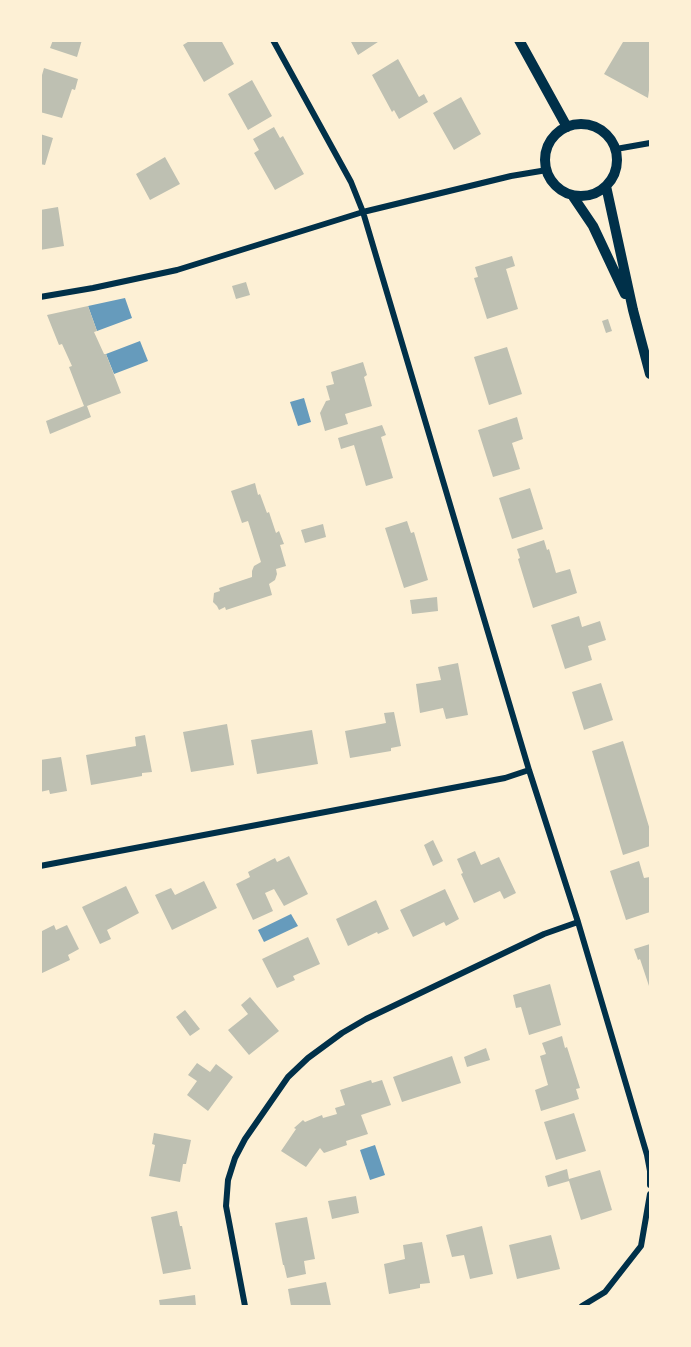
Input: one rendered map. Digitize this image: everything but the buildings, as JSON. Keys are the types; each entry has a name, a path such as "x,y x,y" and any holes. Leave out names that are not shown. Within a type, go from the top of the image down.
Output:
{"street":[{"path":"273,40 351,182 363,212 529,770 578,922 646,1155 651,1185"},
{"path":"519,40 567,127"},
{"path":"575,124 600,129 616,149 614,175 601,190 587,195 572,195 553,183 545,162 547,148 555,135 575,124"},
{"path":"616,149 651,143"},
{"path":"40,297 177,270 363,212 511,176 547,170"},
{"path":"606,186 633,310 651,374"},
{"path":"572,195 593,226 633,310"},
{"path":"40,866 505,778 529,770"},
{"path":"245,1306 226,1206 228,1180 235,1158 245,1139 288,1077 308,1058 366,1019 544,934 578,922"},
{"path":"582,1306 605,1292 641,1246 651,1194"}],"water":[{"path":"125,298 132,318 97,331 88,306"},
{"path":"140,341 148,361 114,374 106,354"},
{"path":"304,398 311,422 298,426 290,402"},
{"path":"291,914 298,926 264,942 258,930"},
{"path":"375,1145 385,1175 370,1180 360,1150"}]}
